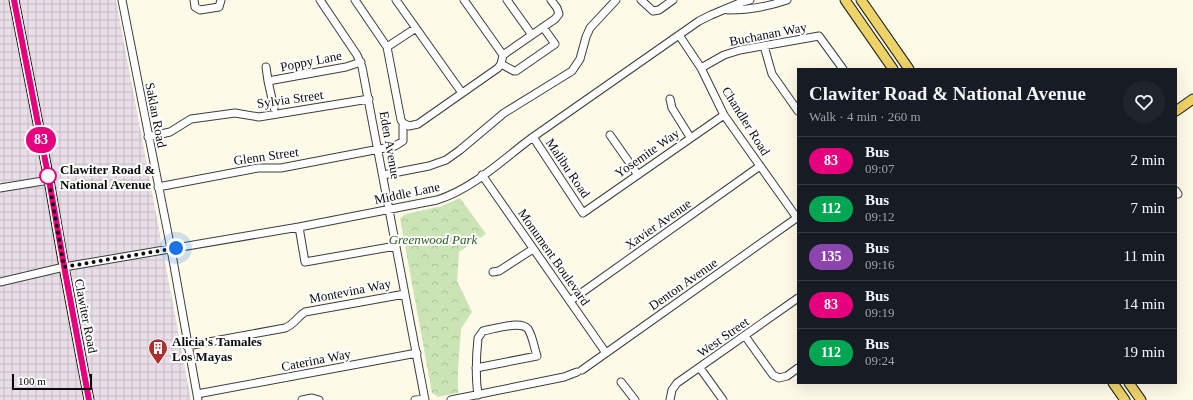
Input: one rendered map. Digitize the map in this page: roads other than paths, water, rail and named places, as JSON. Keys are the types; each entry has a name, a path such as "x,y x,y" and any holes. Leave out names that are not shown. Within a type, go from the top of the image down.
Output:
{"main road":[{"name":"Clawiter Road","path":"14,0 49,180 89,400"},
{"path":"845,0 892,68"},
{"path":"861,0 908,68"},
{"path":"1177,110 1193,99"},
{"path":"1114,384 1125,400"},
{"path":"1130,384 1141,400"}],"street":[{"name":"Saklan Road","path":"122,0 171,249 198,397"},
{"path":"194,0 195,7 200,10 219,6 222,0"},
{"name":"Eden Avenue","path":"320,0 358,55 361,62 425,399"},
{"path":"355,0 387,47 403,124 409,126 418,124 498,68 501,64 503,55 555,19 559,14 557,8 551,0"},
{"path":"396,0 462,93"},
{"path":"464,0 503,55"},
{"path":"507,0 532,35"},
{"path":"383,175 429,166 446,160 504,113 572,72 580,59 590,28 607,4 616,0"},
{"path":"641,0 653,11 659,10 673,0"},
{"name":"Middle Lane","path":"0,282 64,267 299,227 389,210 449,196 482,175 699,21 750,0"},
{"name":"Middle Lane","path":"726,10 745,10 787,0"},
{"path":"501,64 516,71 555,44 543,27"},
{"path":"387,47 416,28"},
{"name":"Chandler Road","path":"679,35 701,68 724,114 797,217"},
{"name":"Buchanan Way","path":"701,68 724,55 819,36 842,68"},
{"path":"764,46 772,74 797,110"},
{"name":"Poppy Lane","path":"274,108 268,81 346,67 361,62"},
{"path":"266,67 268,81"},
{"name":"Sylvia Street","path":"148,137 170,132 191,119 235,113 259,117 369,98"},
{"path":"670,99 672,108 690,138"},
{"name":"Yosemite Way","path":"583,212 724,114"},
{"name":"Glenn Street","path":"158,187 258,168 281,168 395,146 403,141 403,124"},
{"path":"610,134 638,175"},
{"name":"Malibu Road","path":"533,138 583,212"},
{"name":"Xavier Avenue","path":"570,301 760,166"},
{"name":"Monument Boulevard","path":"482,175 606,353"},
{"path":"0,188 49,180"},
{"name":"Denton Avenue","path":"451,400 478,395 489,397 564,377 579,371 797,219"},
{"path":"299,227 305,262 396,246"},
{"path":"493,272 499,271 533,249"},
{"name":"Montevina Way","path":"188,346 292,326 305,312 405,294"},
{"name":"West Street","path":"670,400 672,390 677,383 797,299"},
{"path":"476,368 537,356 525,325 519,324 483,331 478,338 475,376 478,395"},
{"path":"745,336 773,375 779,378 787,376 797,369"},
{"name":"Caterina Way","path":"198,397 416,353"},
{"path":"700,368 723,400"},
{"path":"621,382 635,400"},
{"path":"302,400 312,398 319,400"},
{"path":"414,400 425,399"}],"place":[{"name":"Clawiter Road & National Avenue","path":"48,176"},
{"name":"Alicia's Tamales Los Mayas","path":"158,365"}],"park label":[{"name":"Greenwood Park","path":"433,239"}]}
